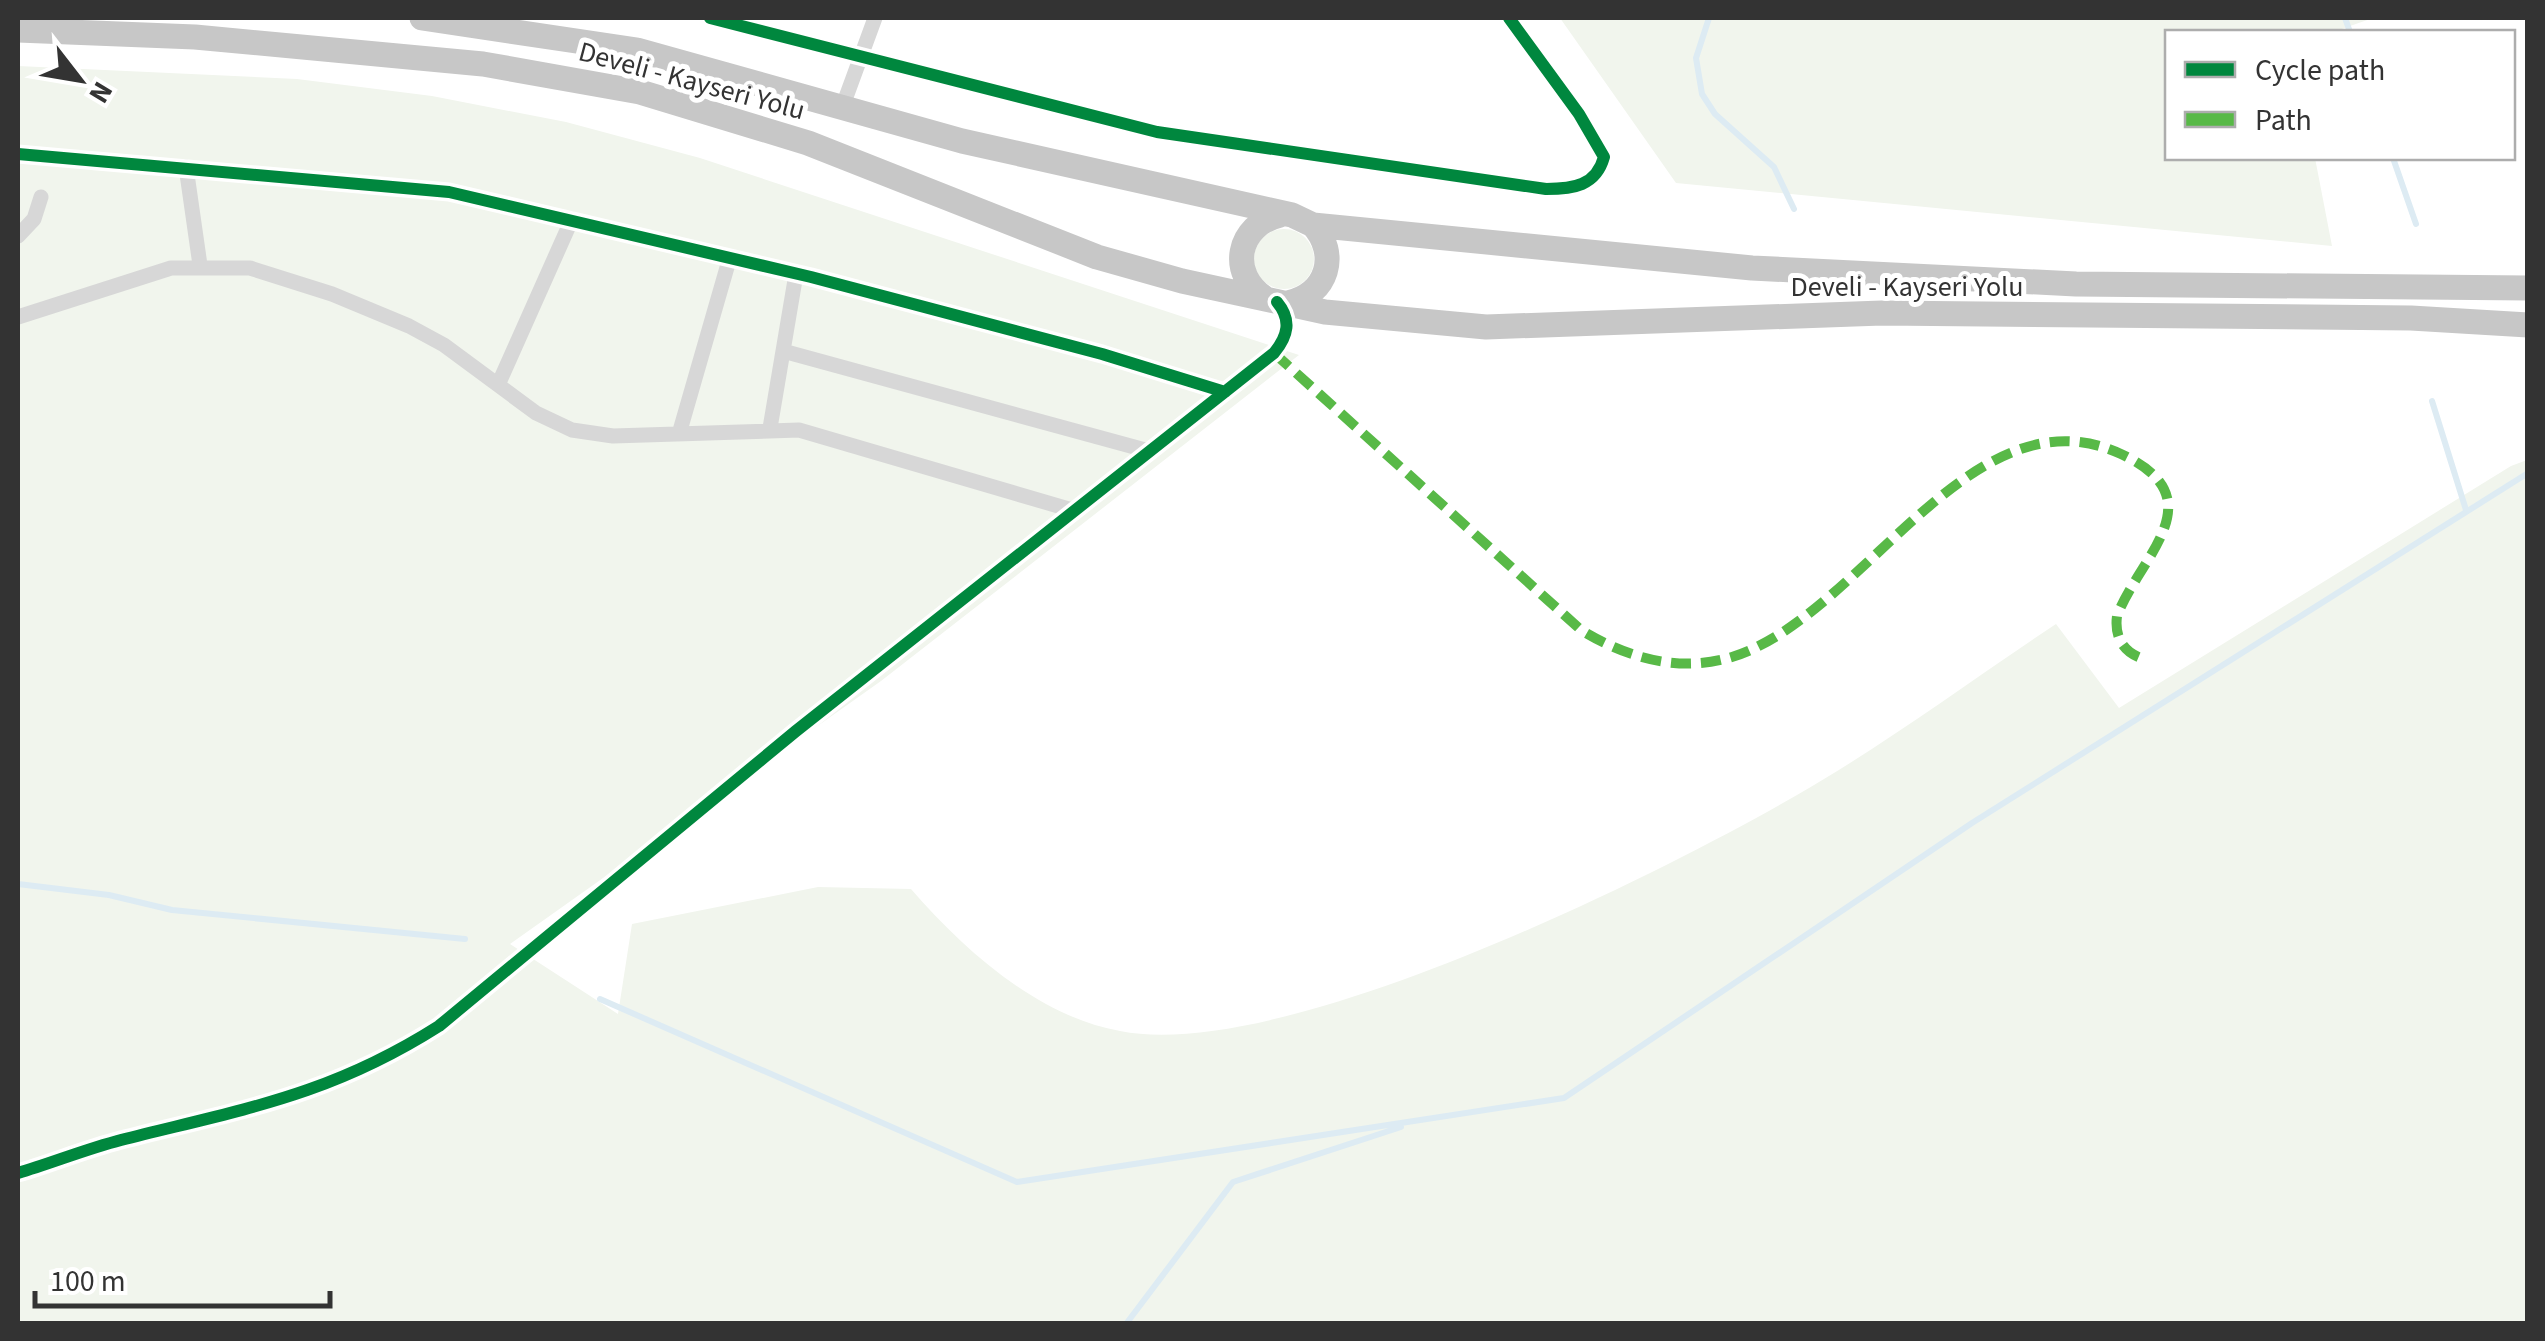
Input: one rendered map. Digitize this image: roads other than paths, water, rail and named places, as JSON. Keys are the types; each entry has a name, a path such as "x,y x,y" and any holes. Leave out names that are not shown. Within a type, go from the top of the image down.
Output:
{"highway":[{"name":"Develi - Kayseri Yolu","path":"422,18 637,50 1051,163 1312,225 1752,268 2076,284 2528,288"},
{"name":"Develi - Kayseri Yolu","path":"18,30 195,37 483,64 640,92 808,142 1098,257 1324,312 1486,327 1882,313 2411,318 2528,324"},
{"path":"1280,215 1259,223 1241,251 1243,274 1277,301 1310,294 1324,277 1326,244 1312,225"}],"street":[{"path":"710,18 778,25 860,53 1157,132 1546,189 1581,186 1596,176 1604,157 1579,114 1508,18"},
{"path":"842,108 875,18"},
{"path":"18,154 449,192 796,274 1102,354 1225,392"},
{"path":"186,168 200,265"},
{"path":"18,236 34,219 42,197"},
{"path":"498,385 572,219"},
{"path":"680,434 730,257"},
{"path":"18,317 171,268 200,265 270,273 374,310 444,345 536,413 572,430 613,436 770,428 818,434 1072,510"},
{"path":"770,428 796,274"},
{"path":"18,1173 116,1141 284,1101 346,1078 405,1048 471,1002 796,730 1280,345 1287,314 1277,301"},
{"path":"783,351 1149,451"}],"waterway":[{"path":"1709,18 1696,58 1702,94 1715,114 1774,167 1794,209"},
{"path":"2345,18 2349,30"},
{"path":"2394,160 2416,224"},
{"path":"2432,401 2466,510"},
{"path":"600,999 1017,1182 1564,1098 1972,823 2528,473"},
{"path":"18,884 109,895 172,910 465,939"},
{"path":"1126,1324 1233,1182 1401,1127"}]}
